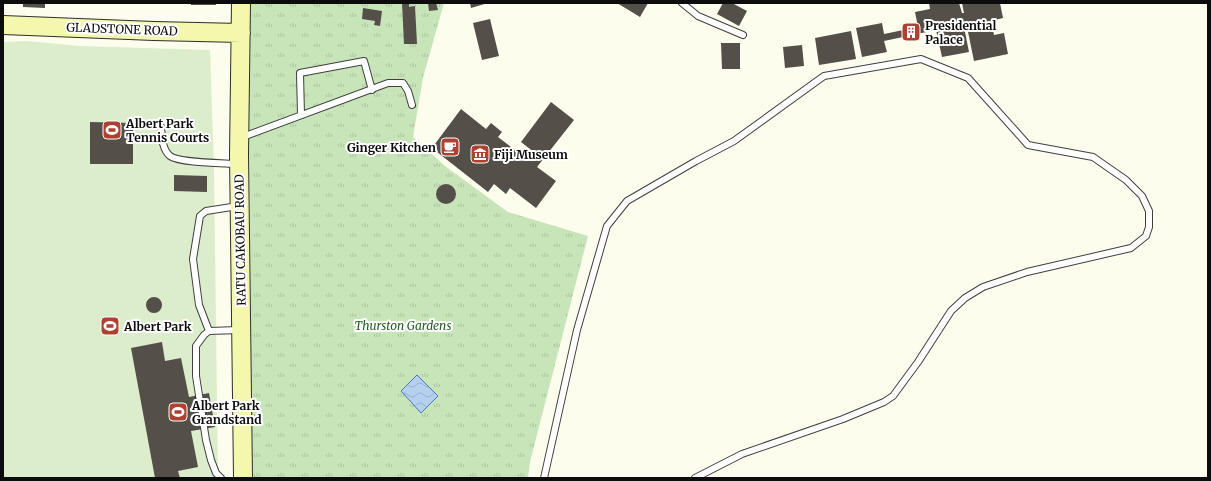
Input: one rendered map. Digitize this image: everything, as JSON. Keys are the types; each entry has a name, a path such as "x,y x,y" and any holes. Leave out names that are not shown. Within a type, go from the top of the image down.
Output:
{"main road":[{"name":"RATU CAKOBAU ROAD","path":"241,3 239,206 243,478"},
{"name":"GLADSTONE ROAD","path":"3,25 241,33"}],"lane":[{"path":"682,3 698,16 743,35"},
{"path":"544,478 577,330 607,226 627,201 734,141 824,76 921,59 968,78 1028,145 1093,157 1126,180 1142,196 1149,211 1149,226 1146,236 1131,248 1027,272 983,287 965,298 951,311 918,362 893,396 884,402 843,419 742,454 695,478"},
{"path":"301,115 300,73 364,61 372,90"},
{"path":"239,138 388,83 403,83 408,91 412,106"},
{"path":"161,127 164,146 170,156 180,160 239,164"},
{"path":"209,331 199,305 193,259 200,216 206,211 239,206"},
{"path":"221,478 216,473 206,440 196,376 196,346 209,331 241,330"}],"green space":[{"name":"Thurston Gardens","path":"249,3 444,3 423,78 413,137 445,166 508,212 588,236 530,462 528,478 252,478"},
{"name":"Albert Park","path":"27,41 79,46 210,50 214,169 218,478 3,478 3,42"}],"water":[{"path":"417,375 438,396 421,413 401,391"}],"building":[{"path":"23,3 45,3 45,8 23,7"},
{"path":"191,3 216,3 216,5 191,5"},
{"path":"402,3 409,3 409,7 415,6 417,44 404,44"},
{"path":"428,3 436,3 438,10 429,11"},
{"path":"470,3 488,3 471,8"},
{"path":"617,3 648,3 640,17"},
{"path":"723,3 732,3 747,11 739,26 717,14"},
{"name":"Presidential Palace","path":"929,3 959,3 962,13 964,13 962,3 1000,3 1003,18 991,21 994,35 1004,33 1008,54 974,61 967,27 964,27 969,52 942,57 936,30 884,41 887,52 862,57 856,28 882,23 884,34 918,27 915,12 930,9"},
{"path":"363,8 382,11 380,26 374,25 375,21 362,19"},
{"path":"490,19 499,56 482,60 473,23"},
{"path":"851,31 856,59 819,65 815,38"},
{"path":"721,43 740,43 740,69 722,69"},
{"path":"802,45 804,66 785,68 783,47"},
{"name":"Fiji Museum","path":"551,102 574,120 537,167 556,181 536,208 510,188 506,194 494,184 488,192 432,148 461,109 486,129 491,123 502,132 498,137 529,161 535,153 521,142"},
{"path":"90,122 133,123 133,164 90,164"},
{"path":"174,175 207,176 207,192 174,191"},
{"path":"446,184 453,187 456,194 453,201 446,204 439,201 436,194 439,187"},
{"path":"154,297 160,299 162,305 160,311 154,313 148,311 146,305 148,299"},
{"name":"Albert Park Grandstand","path":"162,342 165,361 181,358 189,397 209,393 215,427 191,431 198,467 178,471 180,478 155,478 131,348"}],"place":[{"name":"Presidential Palace","path":"911,32"},
{"name":"Albert Park Tennis Courts","path":"112,130"},
{"name":"Ginger Kitchen","path":"450,147"},
{"name":"Fiji Museum","path":"480,154"},
{"name":"Albert Park","path":"110,326"},
{"name":"Albert Park Grandstand","path":"178,412"}]}
